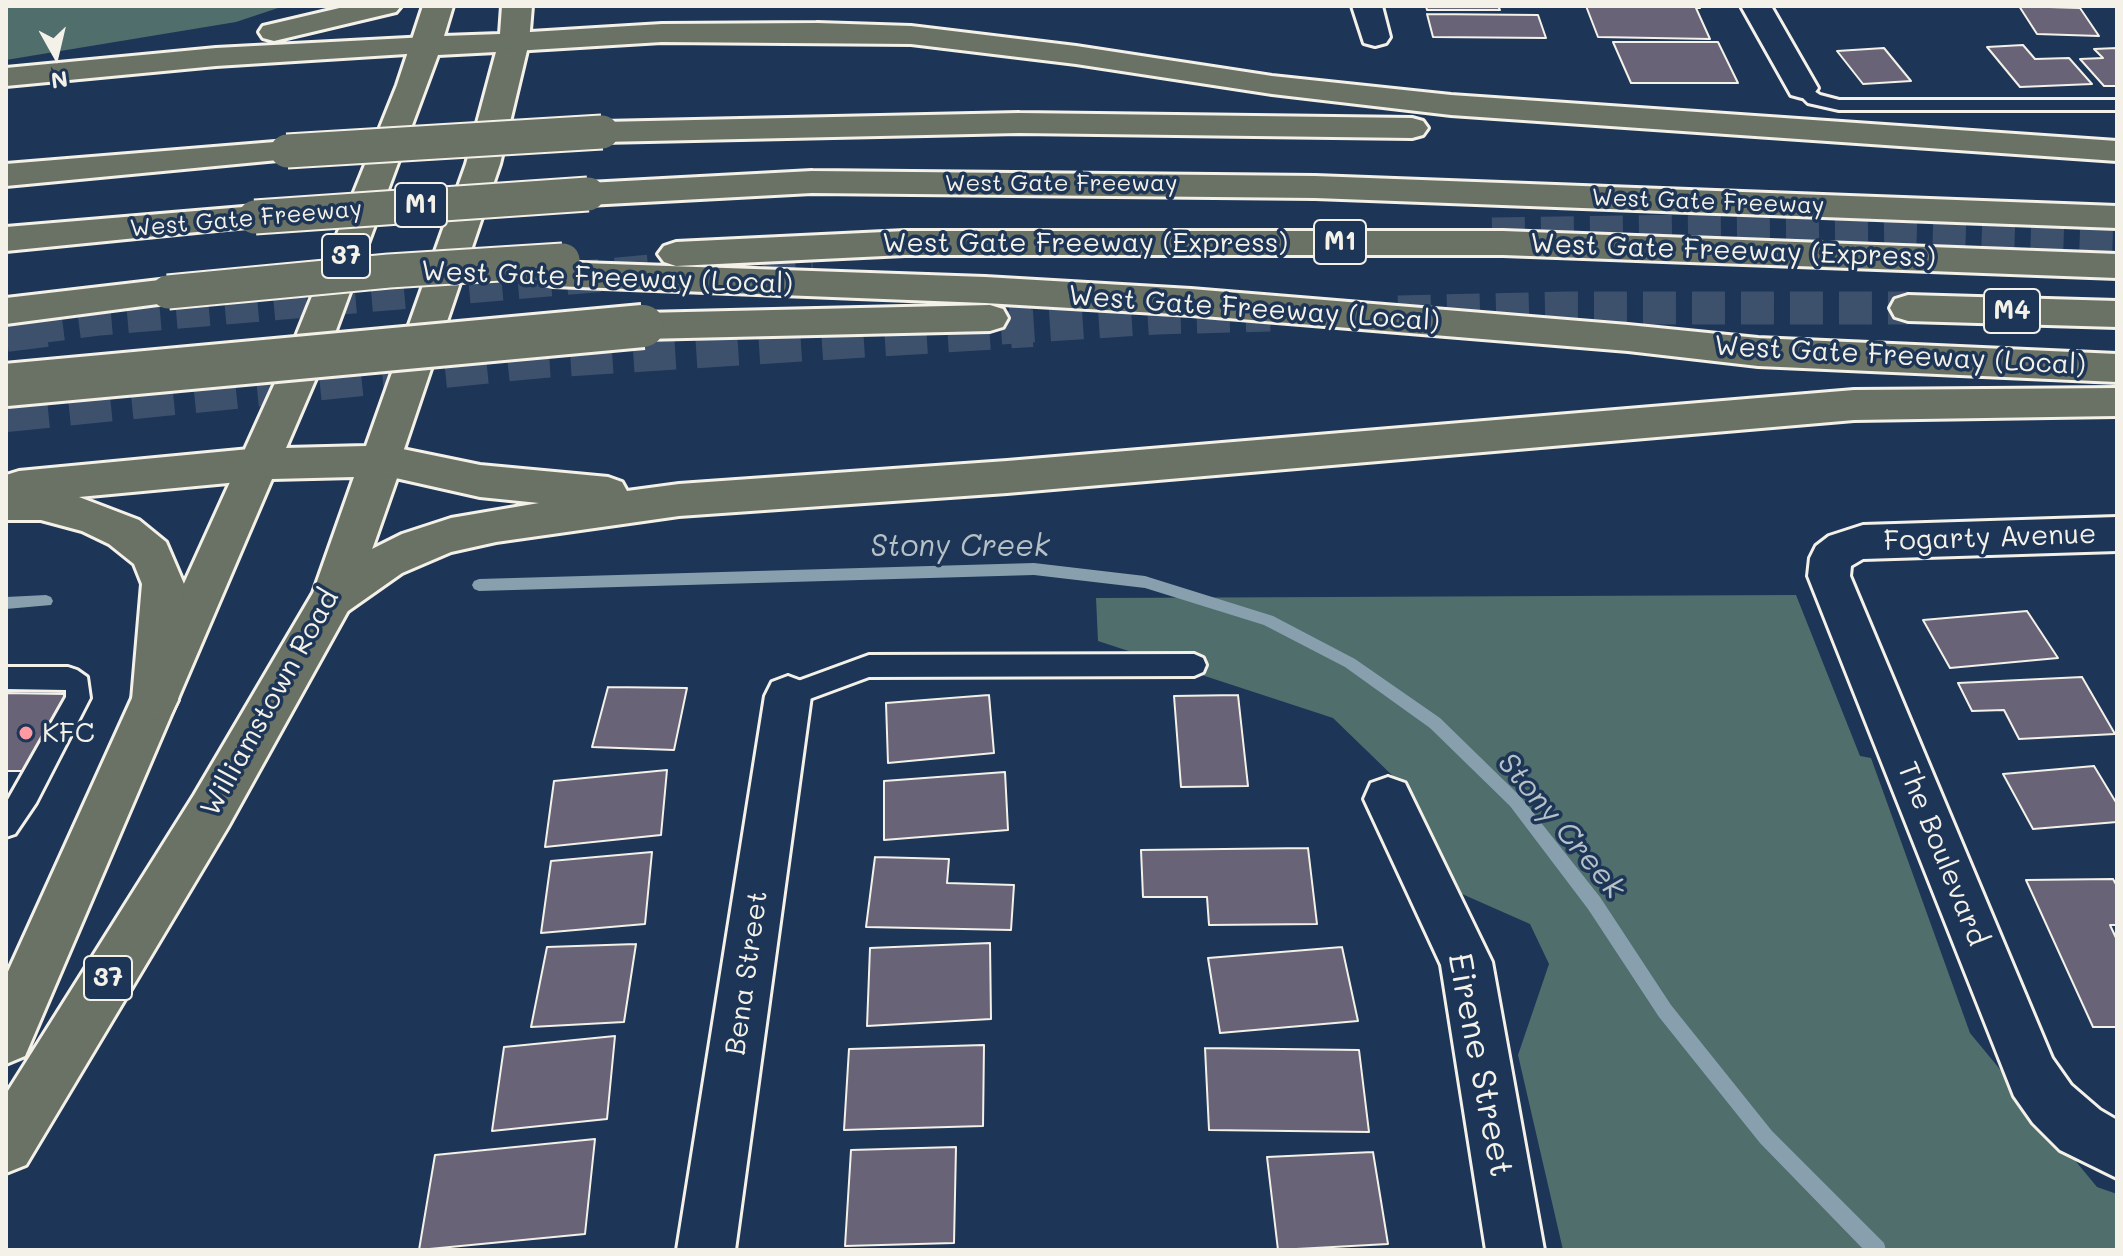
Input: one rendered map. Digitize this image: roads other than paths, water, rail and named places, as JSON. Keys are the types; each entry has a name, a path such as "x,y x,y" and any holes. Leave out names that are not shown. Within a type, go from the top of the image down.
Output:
{"main road":[{"path":"6,69 91,53 257,34 386,6"},
{"name":"37","path":"6,1037 313,341 427,46 438,6"},
{"name":"37","path":"514,42 517,6"},
{"path":"613,6 636,25 662,33"},
{"path":"6,77 216,57 662,33 911,35 1076,55 1272,85 1451,105 2117,151"},
{"name":"Williamstown Road","path":"6,1145 211,811 333,598 383,461 483,164 514,42"},
{"name":"M1","path":"6,175 287,151 602,132 1019,123 1345,125 1720,141 2117,165"},
{"name":"West Gate Freeway","path":"6,239 255,217 812,182 1315,187 2117,217"},
{"name":"West Gate Freeway (Express)","path":"558,267 905,243 1281,242 1694,248 2117,266"},
{"name":"West Gate Freeway (Local)","path":"6,311 389,271 558,267 1175,301 1789,354 2117,368"},
{"name":"M4","path":"1908,308 2117,314"},
{"path":"6,385 643,326 983,318 1628,338"},
{"path":"333,598 387,561 417,546 451,535 496,525 679,500 1007,477 1854,405 2117,402"},
{"path":"6,488 260,464 383,461 480,481 679,500"},
{"path":"6,504 41,504 92,517 124,532 151,554 163,584 155,700"}],"street":[{"path":"1367,6 1375,37"},
{"path":"1756,6 1802,88"},
{"name":"Fogarty Avenue","path":"1863,542 2117,534"},
{"name":"The Boulevard","path":"1863,542 1844,548 1831,558 1829,576 2033,1077 2052,1104 2080,1130 2117,1150"},
{"name":"Bena Street","path":"706,1250 788,696"},
{"name":"Eirene Street","path":"1388,799 1466,962 1515,1250"}],"lane":[{"path":"1802,88 1814,99 1839,105 2117,105"},
{"path":"788,696 869,666 1194,665"},
{"path":"6,678 68,678 78,685 78,698 27,794 6,825"}],"waterway":[{"name":"Stony Creek","path":"479,585 1034,569 1145,582 1268,620 1350,663 1435,723 1515,801 1594,903 1665,1011 1766,1137 1877,1250"},
{"name":"Stony Creek","path":"6,603 46,601"}],"tunnel":[{"path":"1492,234 1892,228 2117,235"},
{"path":"30,328 100,319 812,257"},
{"path":"1398,312 1567,308 1908,308"},
{"path":"1001,328 1157,318 1270,315"},
{"path":"30,328 46,326"},
{"path":"6,411 542,357 1032,326"},
{"path":"6,331 30,328"}],"place":[{"name":"KFC","path":"26,733"}]}
